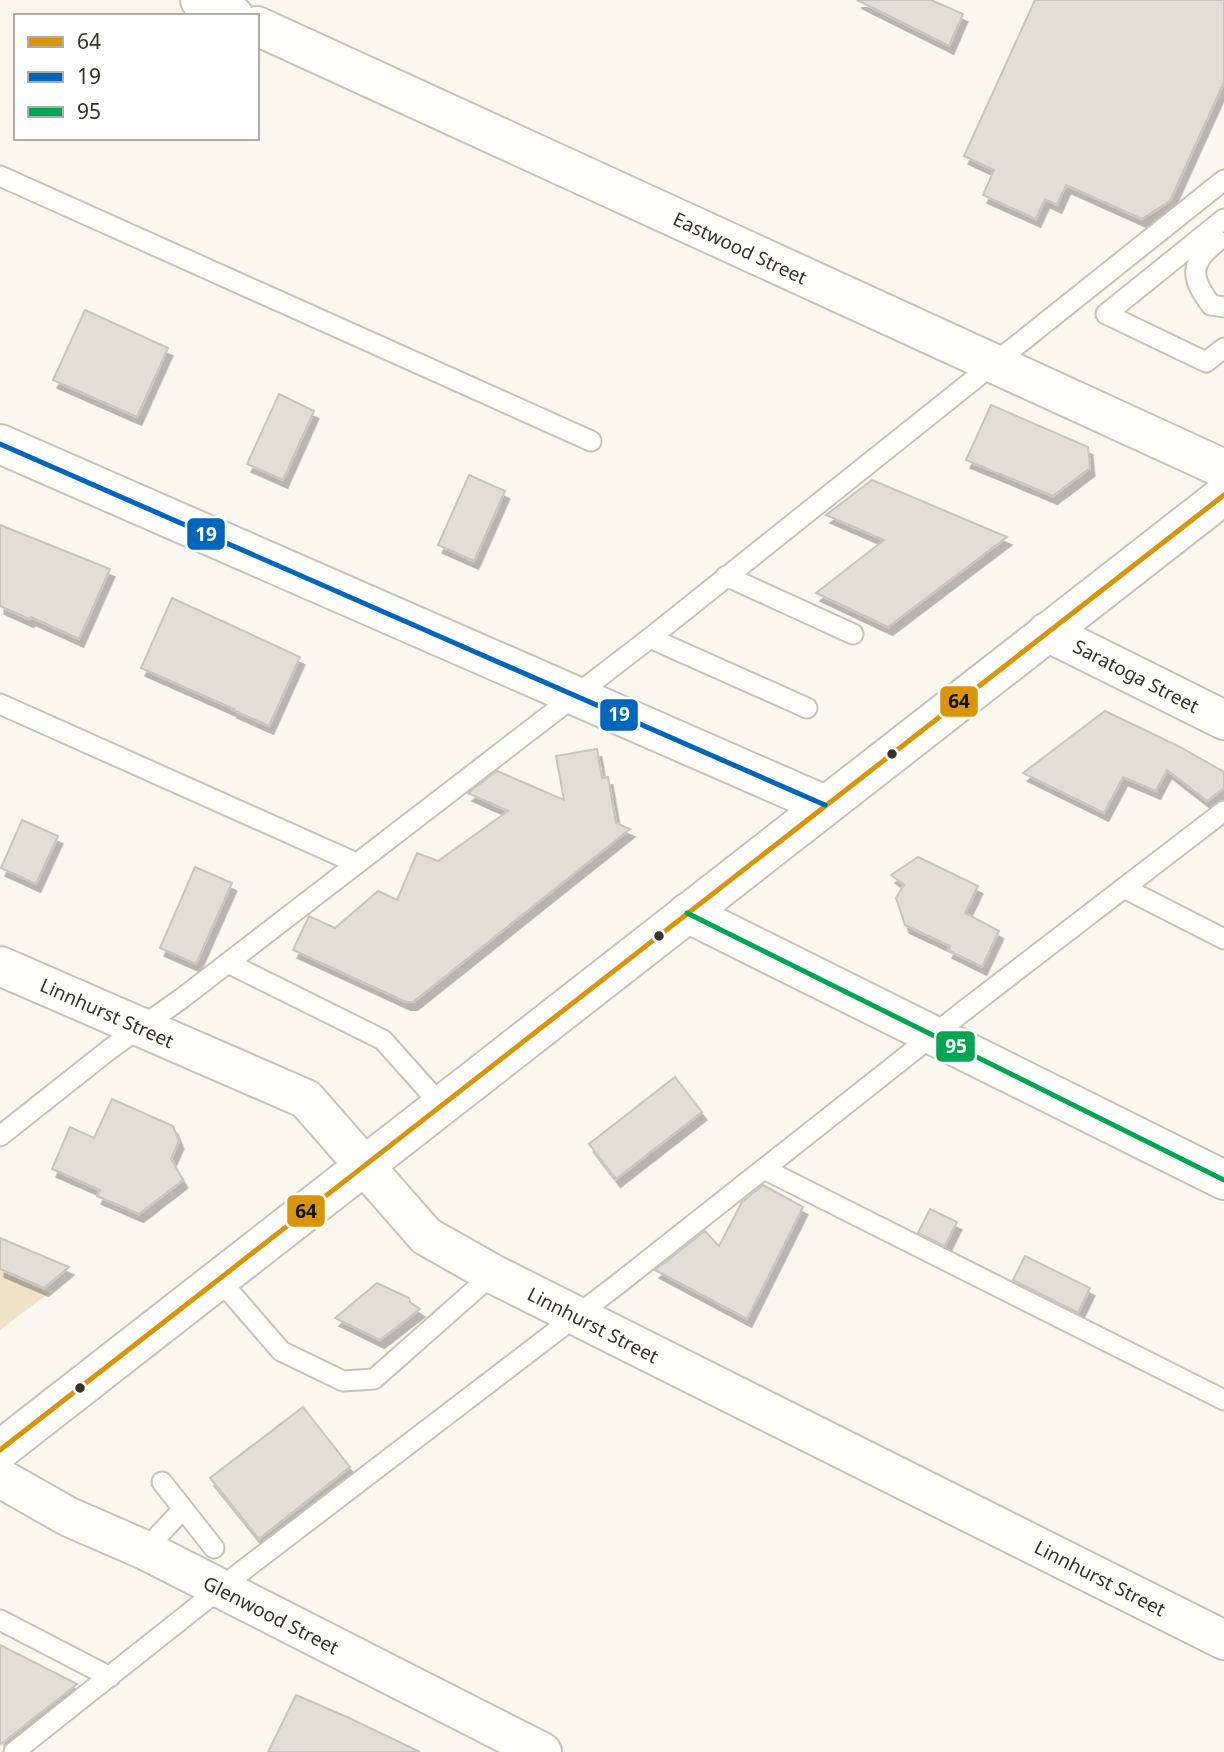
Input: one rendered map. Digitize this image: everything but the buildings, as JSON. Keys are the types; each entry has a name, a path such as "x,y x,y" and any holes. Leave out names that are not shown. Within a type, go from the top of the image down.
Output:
{"street":[{"path":"200,0 230,14"},
{"name":"Eastwood Street","path":"259,27 1224,469"},
{"path":"0,444 825,805"},
{"path":"0,1450 1224,495"},
{"name":"Saratoga Street","path":"1047,632 1224,720"},
{"path":"687,913 1224,1180"},
{"name":"Linnhurst Street","path":"0,966 306,1099 426,1236 493,1274 1224,1640"},
{"name":"Glenwood Street","path":"0,1478 69,1517 145,1550 542,1752"}],"lane":[{"path":"0,176 592,441"},
{"path":"0,1136 650,638 1224,180"},
{"path":"1224,219 1106,314 1206,362 1224,348"},
{"path":"1224,236 1202,253 1196,265 1198,287 1211,306 1224,307"},
{"path":"726,576 853,634"},
{"path":"650,638 807,708"},
{"path":"0,704 356,863"},
{"path":"14,1752 220,1589 1224,811"},
{"path":"1124,888 1224,939"},
{"path":"228,963 383,1040 442,1105"},
{"path":"764,1168 1224,1400"},
{"path":"218,1278 281,1352 343,1381 374,1379 493,1274"},
{"path":"162,1482 214,1548"},
{"path":"145,1550 183,1509"},
{"path":"0,1620 110,1677"}],"shaded area":[{"path":"0,1271 49,1293 0,1330"}],"transit line":[{"name":"19","path":"0,444 825,805"},
{"name":"64","path":"0,1450 1224,495"},
{"name":"95","path":"687,913 1224,1180"}]}
